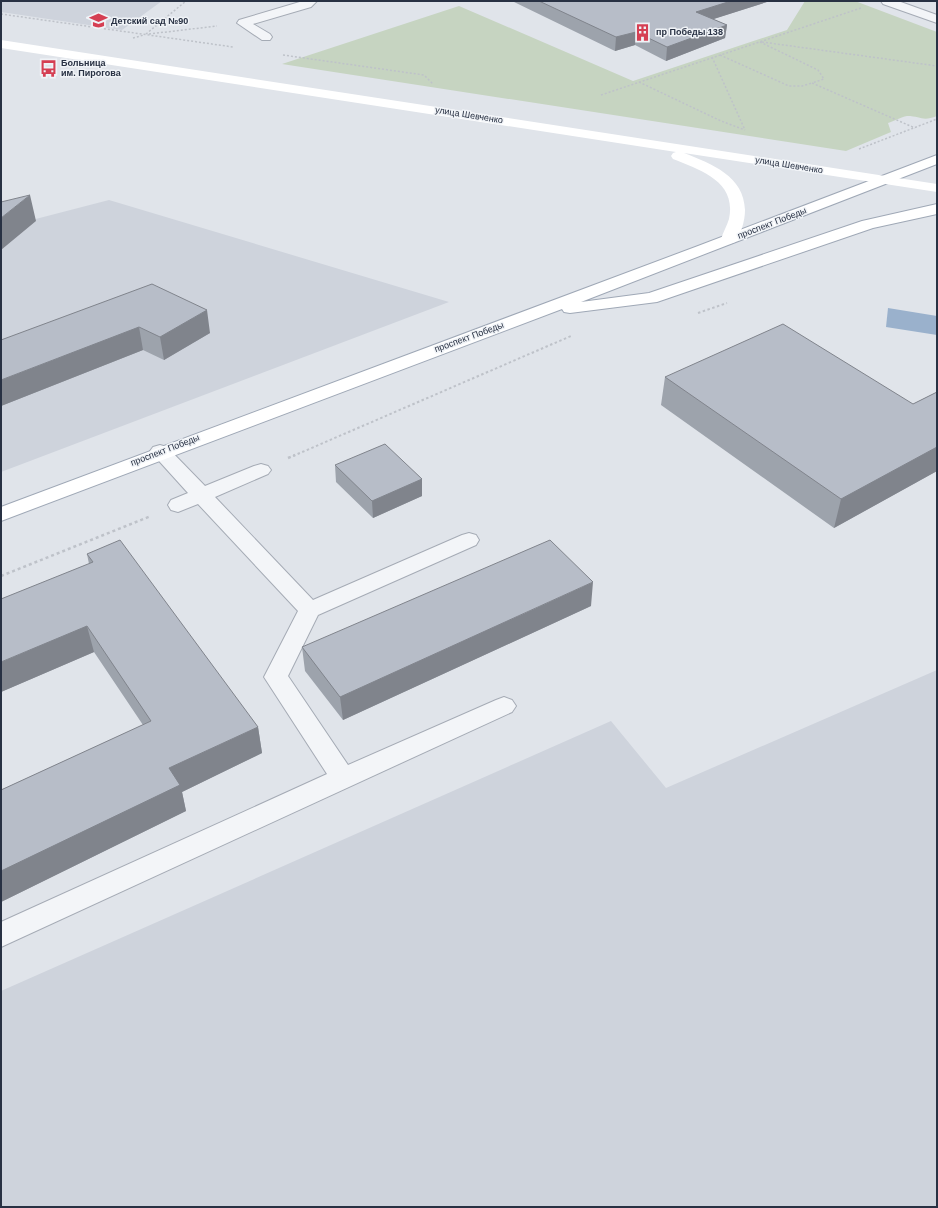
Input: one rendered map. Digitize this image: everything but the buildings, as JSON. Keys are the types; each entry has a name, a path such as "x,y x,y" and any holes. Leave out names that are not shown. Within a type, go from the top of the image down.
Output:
{"main road":[{"name":"улица Шевченко","path":"1,44 937,188"},
{"path":"645,142 710,169 727,180 738,198 737,218 729,239"},
{"name":"проспект Победы","path":"1,514 160,451 535,312 886,180 937,159"},
{"path":"535,312 651,298 868,224 937,209"}],"street":[{"path":"243,22 307,4 311,1"},
{"path":"887,1 937,19"},
{"path":"243,22 266,37"},
{"path":"160,451 310,610"},
{"path":"178,505 261,470"},
{"path":"343,778 276,677 310,610 469,540"},
{"path":"1,935 504,706"}],"path":[{"path":"145,35 186,1"},
{"path":"601,95 867,6"},
{"path":"132,38 243,22"},
{"path":"760,41 937,66"},
{"path":"720,55 789,86 802,86 824,79 818,70 760,41"},
{"path":"712,57 748,136"},
{"path":"639,82 721,121 745,130"},
{"path":"812,83 914,128"},
{"path":"694,313 702,312 732,301"},
{"path":"261,470 576,334"},
{"path":"1,576 178,505"}],"shaded area":[{"name":"Детский сад №90","path":"1,1 162,1 122,30 1,12"},
{"path":"109,200 449,302 1,472 1,228"},
{"path":"937,670 937,1207 1,1207 1,991 611,721 666,788"}],"green space":[{"path":"805,1 855,1 937,32 937,116 928,119 912,116 900,118 888,123 891,132 846,151 282,64 459,6 633,81 787,30"}],"water":[{"path":"888,308 937,316 937,335 886,327"}],"place":[{"name":"Детский сад №90","path":"98,21"},
{"name":"пр Победы 138","path":"643,32"},
{"name":"Больница им. Пирогова","path":"48,68"}]}
